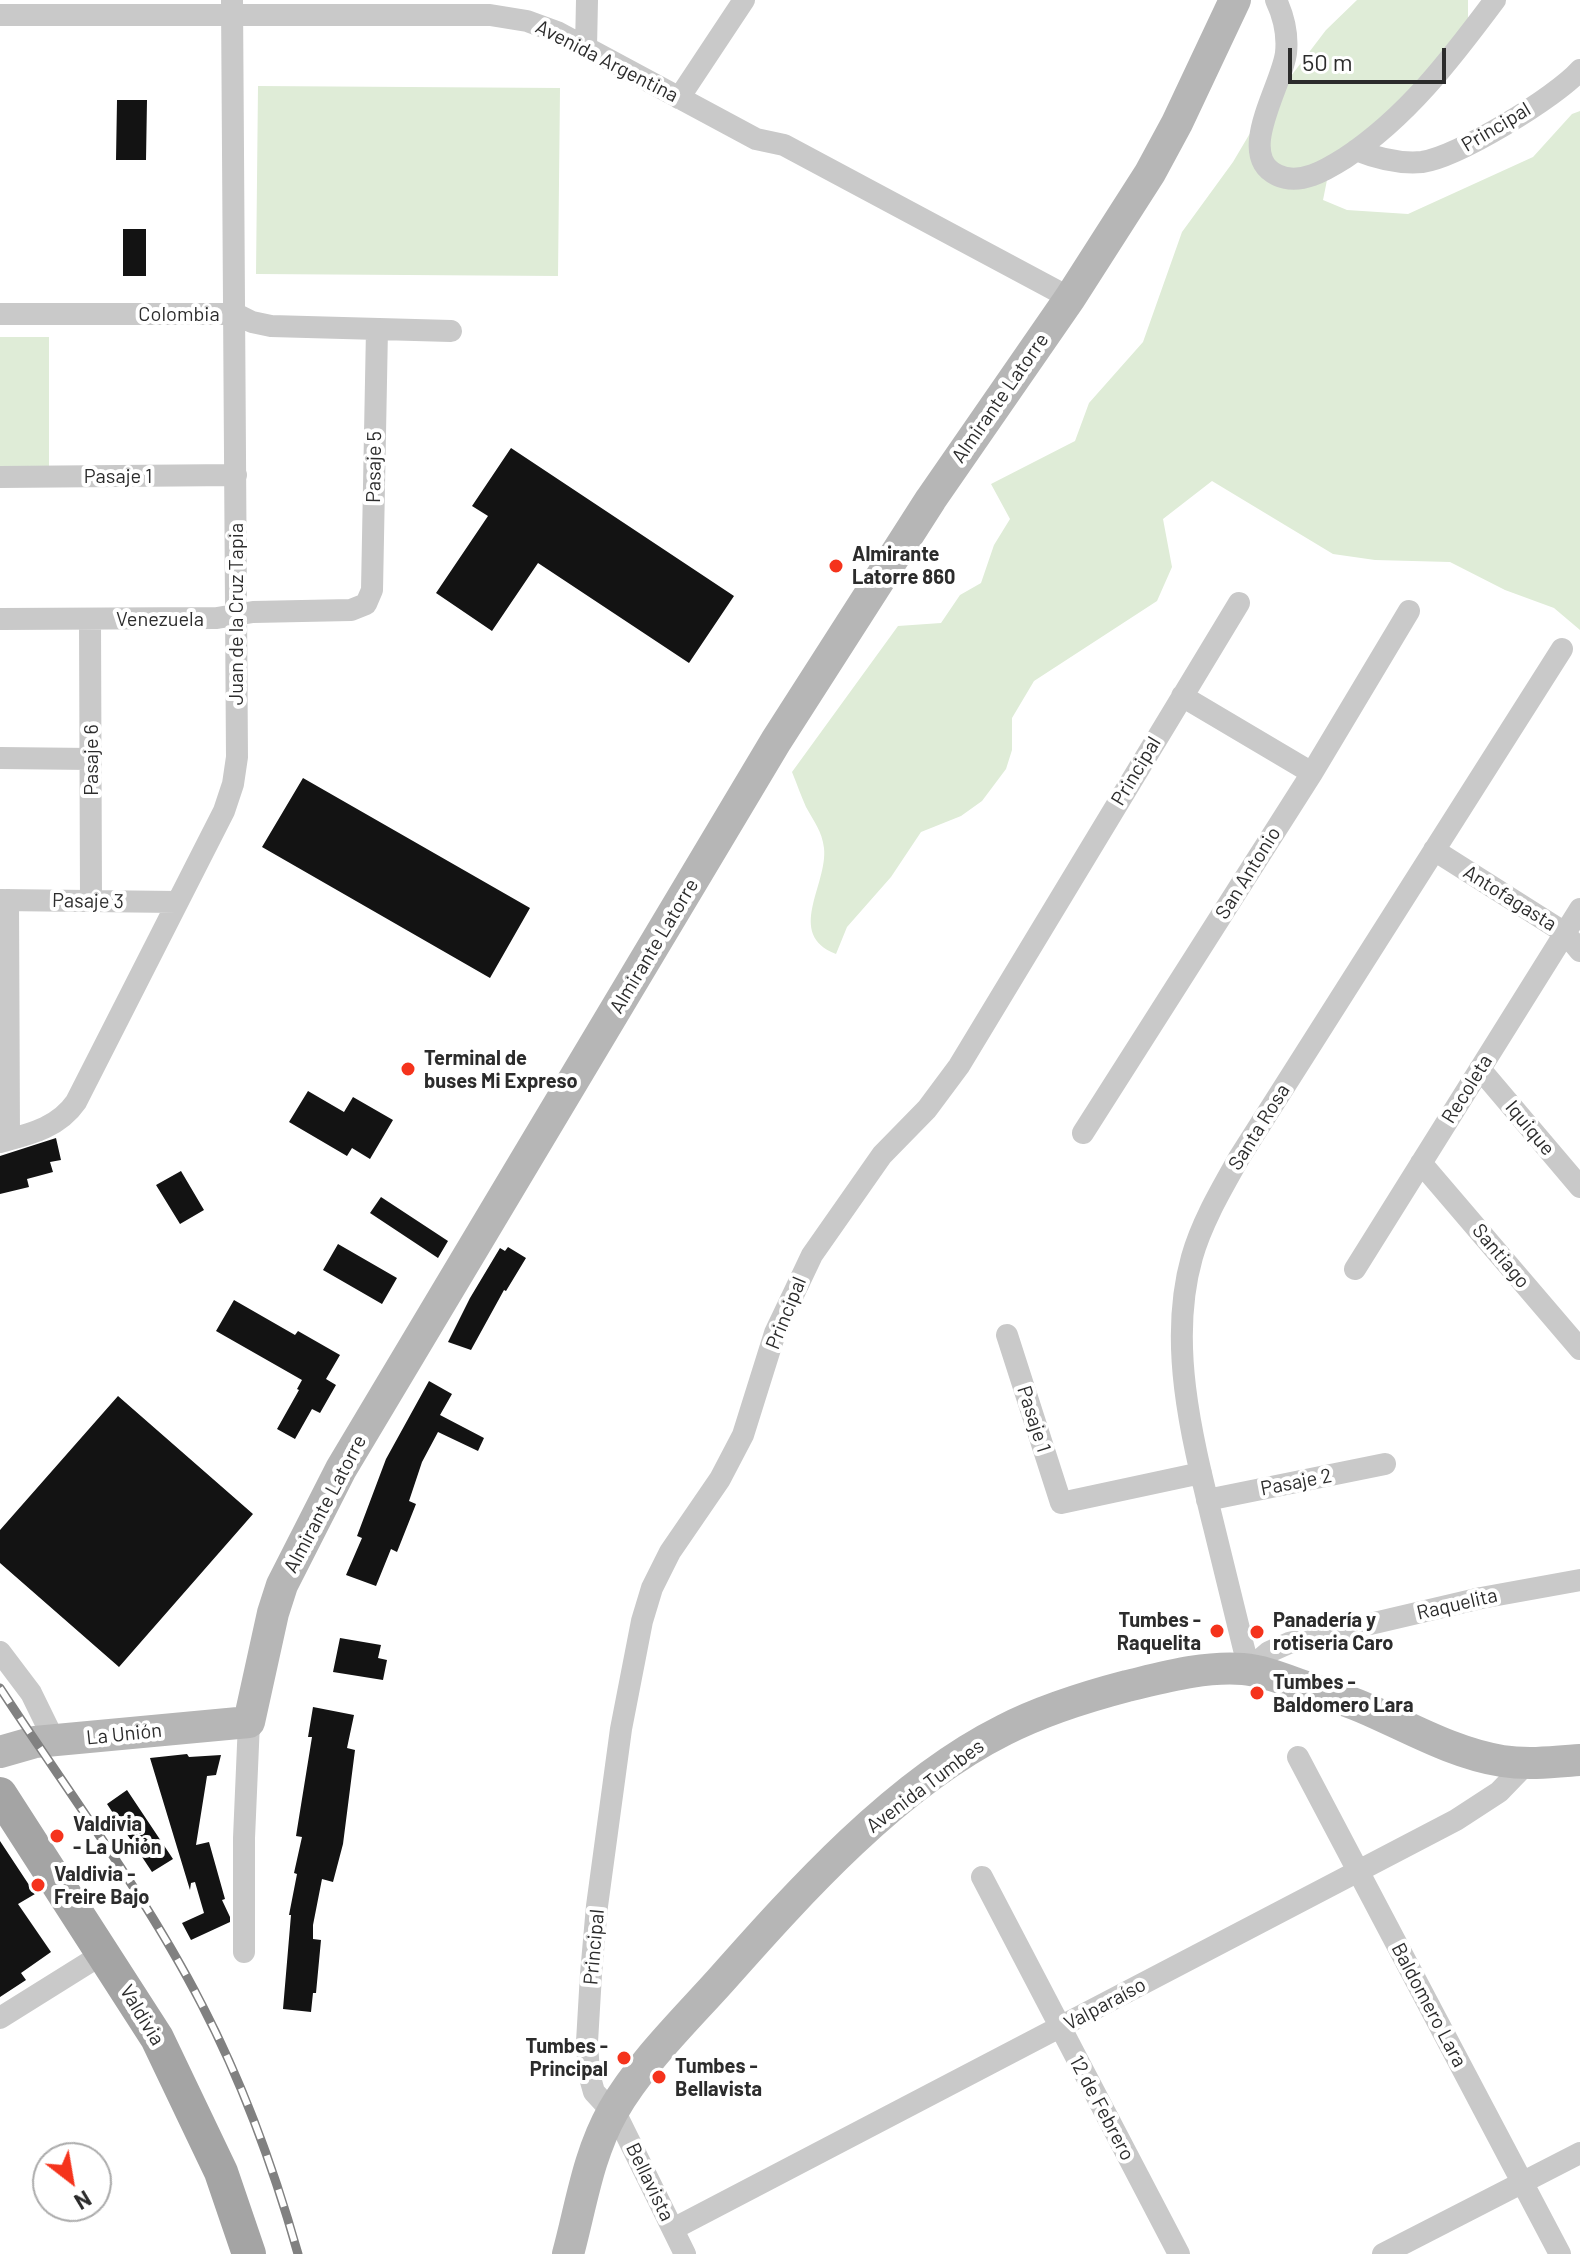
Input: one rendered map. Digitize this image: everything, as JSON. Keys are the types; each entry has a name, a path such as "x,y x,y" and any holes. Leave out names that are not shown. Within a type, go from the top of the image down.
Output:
{"main road":[{"name":"Almirante Latorre","path":"249,1722 282,1585 341,1469 776,741 940,486 1070,298 1150,173 1235,0"},
{"name":"Avenida Tumbes","path":"568,2254 593,2154 614,2110 673,2034 777,1917 866,1829 956,1758 1038,1714 1108,1691 1180,1674 1249,1669 1360,1706 1454,1747 1500,1761 1580,1760"},
{"name":"La Unión","path":"0,1752 19,1745 54,1740 249,1722"},
{"name":"Valdivia","path":"0,1794 157,2038 206,2136 249,2254"}],"street":[{"path":"586,48 587,0"},
{"path":"679,98 744,0"},
{"path":"1276,0 1285,24 1287,49 1260,134 1260,158 1282,178 1301,179 1332,165 1380,132 1423,91 1495,0"},
{"name":"Avenida Argentina","path":"0,15 232,7 509,17 542,25 756,139 784,145 1070,298"},
{"name":"Juan de la Cruz Tapia","path":"4,1141 47,1128 70,1112 84,1090 224,811 233,784 237,757 232,7"},
{"name":"Principal","path":"1356,150 1370,155 1422,162 1448,154 1472,144 1561,88 1580,70"},
{"name":"Colombia","path":"0,314 236,314 271,326 451,331"},
{"name":"Pasaje 5","path":"366,604 372,590 377,329"},
{"name":"Pasaje 1","path":"0,477 236,475"},
{"name":"Principal","path":"614,2110 594,2092 589,2074 587,2042 591,1974 621,1729 642,1621 652,1588 670,1552 720,1479 743,1435 775,1333 812,1255 882,1155 943,1090 1239,603"},
{"name":"Venezuela","path":"0,619 217,618 253,612 351,610 366,604"},
{"name":"San Antonio","path":"1083,1133 1312,773 1409,611"},
{"name":"Pasaje 6","path":"90,619 91,901"},
{"name":"Santa Rosa","path":"1249,1669 1207,1500 1187,1400 1183,1357 1185,1291 1192,1257 1209,1214 1239,1158 1562,649"},
{"path":"1182,696 1312,773"},
{"path":"0,758 91,759"},
{"name":"Antofagasta","path":"1434,850 1565,933 1580,951"},
{"path":"4,900 4,1141"},
{"name":"Pasaje 3","path":"4,900 177,902"},
{"name":"Recoleta","path":"1355,1269 1580,909"},
{"name":"Iquique","path":"1480,1069 1580,1187"},
{"name":"Santiago","path":"1421,1163 1580,1349"},
{"name":"Pasaje 1","path":"1007,1335 1061,1503 1201,1473"},
{"name":"Pasaje 2","path":"1207,1500 1385,1464"},
{"name":"Raquelita","path":"1249,1669 1269,1652 1289,1643 1481,1598 1580,1580"},
{"path":"0,1652 31,1693 54,1740"},
{"name":"Almirante Latorre","path":"244,1952 244,1838 249,1722"},
{"name":"Baldomero Lara","path":"1298,1757 1560,2254"},
{"name":"Valparaíso","path":"673,2229 1478,1807 1514,1779 1527,1763"},
{"name":"12 de Febrero","path":"982,1877 1179,2254"},
{"path":"0,2018 104,1953"},
{"name":"Bellavista","path":"614,2110 685,2254"},
{"path":"1383,2254 1580,2153"}],"green space":[{"path":"1357,0 1468,0 1468,19 1388,119 1331,160 1323,200 1347,210 1408,214 1533,157 1572,114 1580,111 1580,630 1554,608 1505,590 1450,562 1375,560 1333,554 1212,481 1163,519 1172,567 1157,601 1034,681 1012,718 1012,750 1006,769 982,801 961,816 921,832 891,877 847,927 836,954 821,945 813,934 812,907 824,862 824,848 820,832 792,772 898,626 941,623 960,595 981,583 994,545 1010,519 991,484 1075,441 1089,403 1143,342 1182,232 1233,162 1259,118 1326,30"},
{"path":"258,86 560,88 558,276 256,274"},
{"path":"0,337 49,337 49,467 0,466"}],"building":[{"path":"117,100 147,100 146,160 116,160"},
{"path":"123,229 146,229 146,276 123,276"},
{"path":"511,448 734,596 689,663 538,563 492,631 436,593 488,516 472,506"},
{"path":"303,778 530,908 490,978 262,847"},
{"path":"308,1091 344,1112 353,1097 393,1120 370,1159 352,1148 347,1156 289,1122"},
{"path":"56,1138 61,1160 50,1162 53,1172 27,1179 29,1187 0,1194 0,1156"},
{"path":"181,1171 204,1210 180,1224 156,1185"},
{"path":"381,1197 448,1241 438,1258 370,1213"},
{"path":"338,1244 397,1278 382,1304 323,1270"},
{"path":"508,1247 526,1258 504,1290 471,1350 448,1342 500,1248 505,1251"},
{"path":"234,1300 295,1335 298,1331 340,1355 326,1379 336,1385 320,1413 312,1409 295,1439 277,1429 302,1380 216,1331"},
{"path":"429,1381 452,1394 440,1415 484,1438 478,1451 438,1432 422,1462 409,1501 416,1504 397,1552 391,1549 376,1586 346,1575 362,1538 357,1536 386,1459"},
{"path":"118,1396 253,1514 119,1667 0,1563 0,1530"},
{"path":"340,1638 381,1645 378,1658 387,1660 383,1680 333,1672"},
{"path":"313,1707 354,1715 347,1748 355,1750 343,1844 333,1882 322,1879 313,1925 313,1939 321,1940 311,2012 283,2009 289,1915 302,1837 296,1836 312,1737 308,1737"},
{"path":"187,1754 189,1757 221,1755 216,1775 207,1776 196,1845 209,1842 225,1899 222,1900 230,1917 230,1922 191,1940 182,1923 204,1913 195,1882 191,1883 190,1890 150,1758"},
{"path":"127,1790 173,1859 152,1872 107,1804"},
{"path":"0,1841 35,1894 18,1904 51,1952 21,1973 26,1980 0,1997"}],"railway":[{"path":"0,1688 131,1883 202,2005 256,2127 298,2254"}],"place":[{"name":"Almirante Latorre 860","path":"836,566"},
{"name":"Terminal de buses Mi Expreso","path":"408,1069"},
{"name":"Tumbes - Raquelita","path":"1217,1631"},
{"name":"Panadería y rotiseria Caro","path":"1257,1632"},
{"name":"Tumbes - Baldomero Lara","path":"1257,1693"},
{"name":"Valdivia - La Unión","path":"57,1836"},
{"name":"Valdivia - Freire Bajo","path":"38,1885"},
{"name":"Tumbes - Principal","path":"624,2058"},
{"name":"Tumbes - Bellavista","path":"659,2077"}]}
